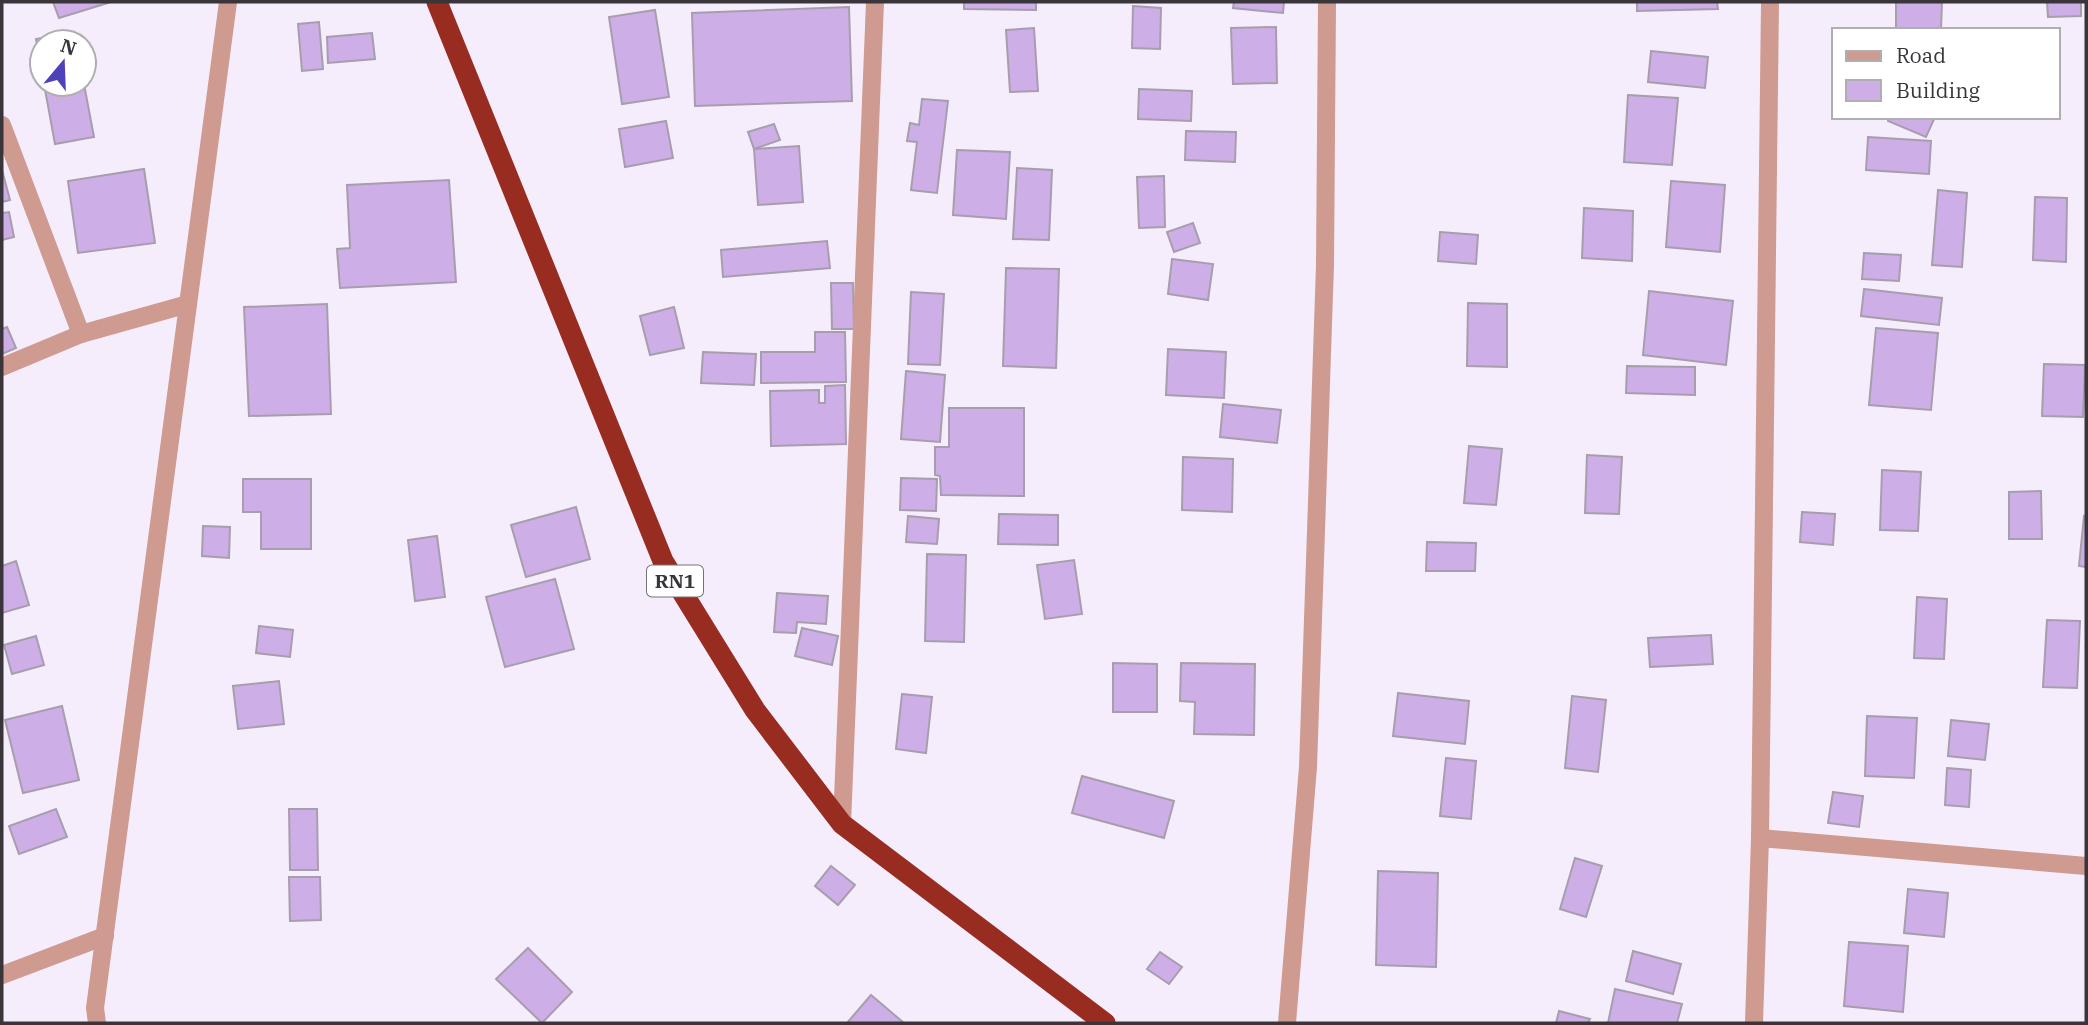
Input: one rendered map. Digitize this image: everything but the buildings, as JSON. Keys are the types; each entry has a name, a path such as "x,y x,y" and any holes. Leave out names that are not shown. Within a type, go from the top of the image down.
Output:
{"highway":[{"name":"RN1","path":"437,2 663,561 755,710 842,824 1105,1023"}],"street":[{"path":"97,1023 95,1008 228,2"},
{"path":"842,824 875,2"},
{"path":"1287,1023 1308,767 1325,265 1328,2"},
{"path":"1754,1023 1760,838 1770,2"},
{"path":"2,125 81,334"},
{"path":"2,368 81,334 188,304"},
{"path":"1760,838 2086,866"},
{"path":"2,975 105,936"}]}
